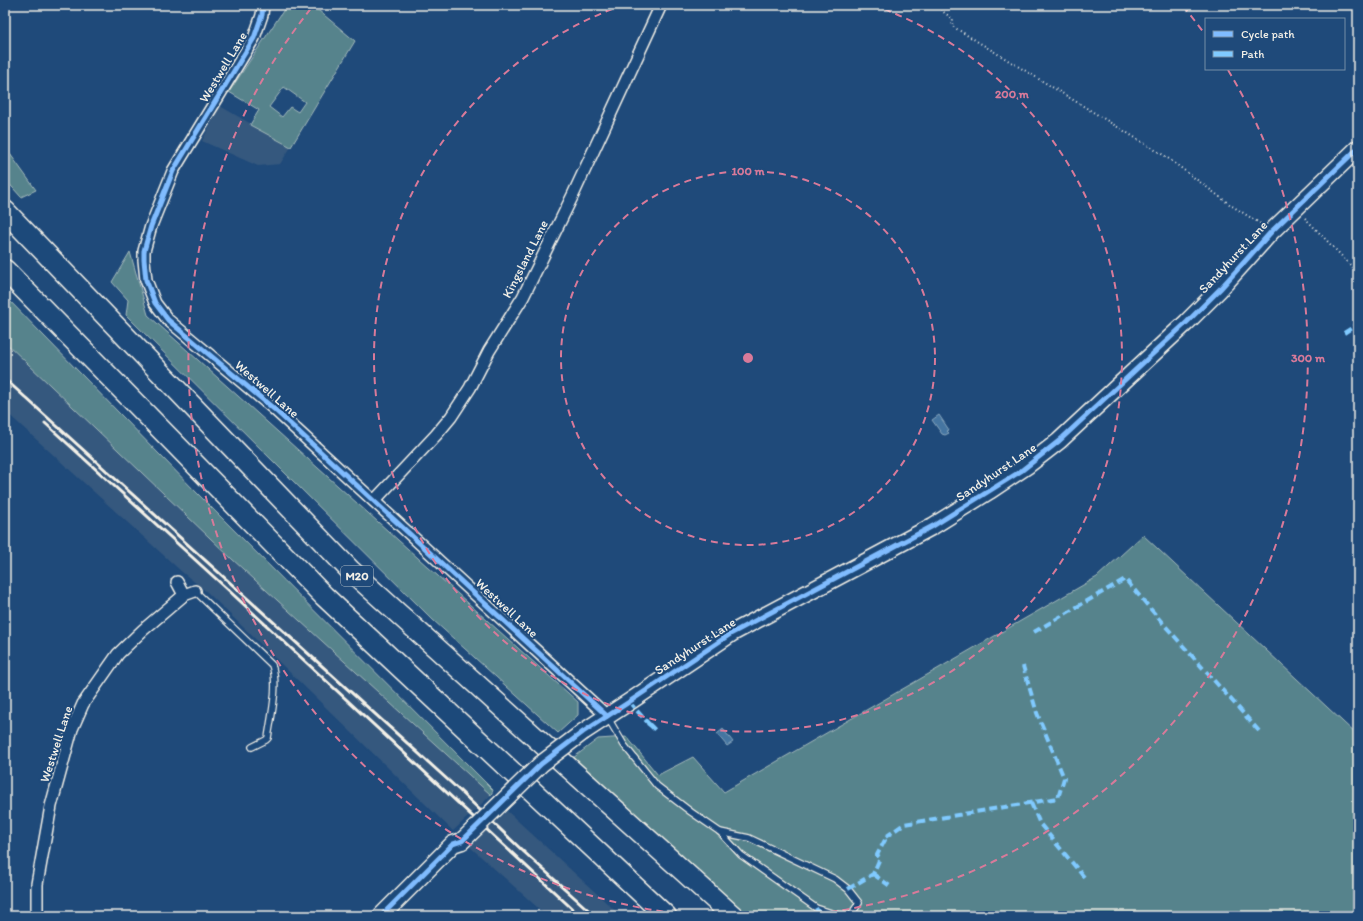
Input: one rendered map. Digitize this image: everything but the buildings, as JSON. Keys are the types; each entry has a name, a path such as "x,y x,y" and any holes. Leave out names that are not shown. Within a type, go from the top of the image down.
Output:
{"highway":[{"name":"M20","path":"5,211 350,570 733,916"},
{"name":"M20","path":"5,270 324,596 666,916"}],"street":[{"name":"Westwell Lane","path":"262,5 262,15 254,38 173,171 151,226 146,243 144,260 146,280 155,304 168,320 274,409 607,716"},
{"name":"Kingsland Lane","path":"374,501 436,435 451,416 470,388 489,351 523,297 573,195 661,5"},
{"name":"Sandyhurst Lane","path":"381,916 453,844 462,841 542,764 583,732 732,633 933,526 1020,471 1059,441 1187,322 1220,289 1272,231 1358,148"},
{"path":"177,582 184,595"},
{"name":"Westwell Lane","path":"36,916 37,884 51,806 72,729 83,704 118,654 143,630 184,595 195,591"}],"lane":[{"path":"195,591 272,666 274,672 274,688 268,738 252,747"},
{"path":"607,716 624,745 657,786 720,832 741,855 816,908 841,916"},
{"path":"720,832 748,838 835,879 848,889 859,903 850,916"}],"path":[{"path":"934,5 953,19 952,26 1165,156 1232,206 1272,231"},
{"path":"1296,208 1358,273"}],"shaded area":[{"path":"220,106 291,147 280,164 258,166 202,141"},
{"path":"5,342 232,559 491,795 453,831 207,592 182,572 5,411"},
{"path":"939,415 949,430 947,431 949,433 945,435 942,434 932,420"},
{"path":"723,729 733,742 727,746 717,734"},
{"path":"507,811 621,916 547,916 469,846"}],"green space":[{"path":"287,5 312,5 355,41 291,147 250,125 259,110 229,92","holes":["284,87 305,102 298,112 290,107 282,117 269,107"]},
{"path":"5,147 36,190 21,197 5,179"},
{"path":"130,252 148,315 578,702 578,715 558,733 433,620 126,315 128,300 112,282"},
{"path":"5,296 198,494 493,790 491,795 232,559 5,342"},
{"path":"1143,535 1358,736 1358,916 742,916 573,758 598,739 627,737 658,775 693,757 724,792 1097,577"}],"railway":[{"path":"5,379 459,790 524,852 595,916"},
{"path":"45,423 225,587 580,916"}],"marked path":[{"path":"1344,333 1358,324"},
{"path":"1034,632 1125,579 1259,731"},
{"path":"848,889 873,874 880,858 877,855 885,840 884,838 904,824 1058,798 1064,778 1037,713 1023,666"},
{"path":"629,702 649,724 647,727"},
{"path":"649,724 656,731"},
{"path":"1031,803 1040,824 1084,877"},
{"path":"873,874 890,886"},
{"path":"816,908 820,916"}],"cycle path":[{"path":"263,5 262,15 254,38 173,171 151,226 144,251 144,260 146,280 155,303 168,320 274,409 607,716"},
{"path":"381,916 453,844 462,841 541,764 583,732 732,633 933,526 1021,471 1059,441 1187,322 1220,289 1272,231 1358,148"}]}
